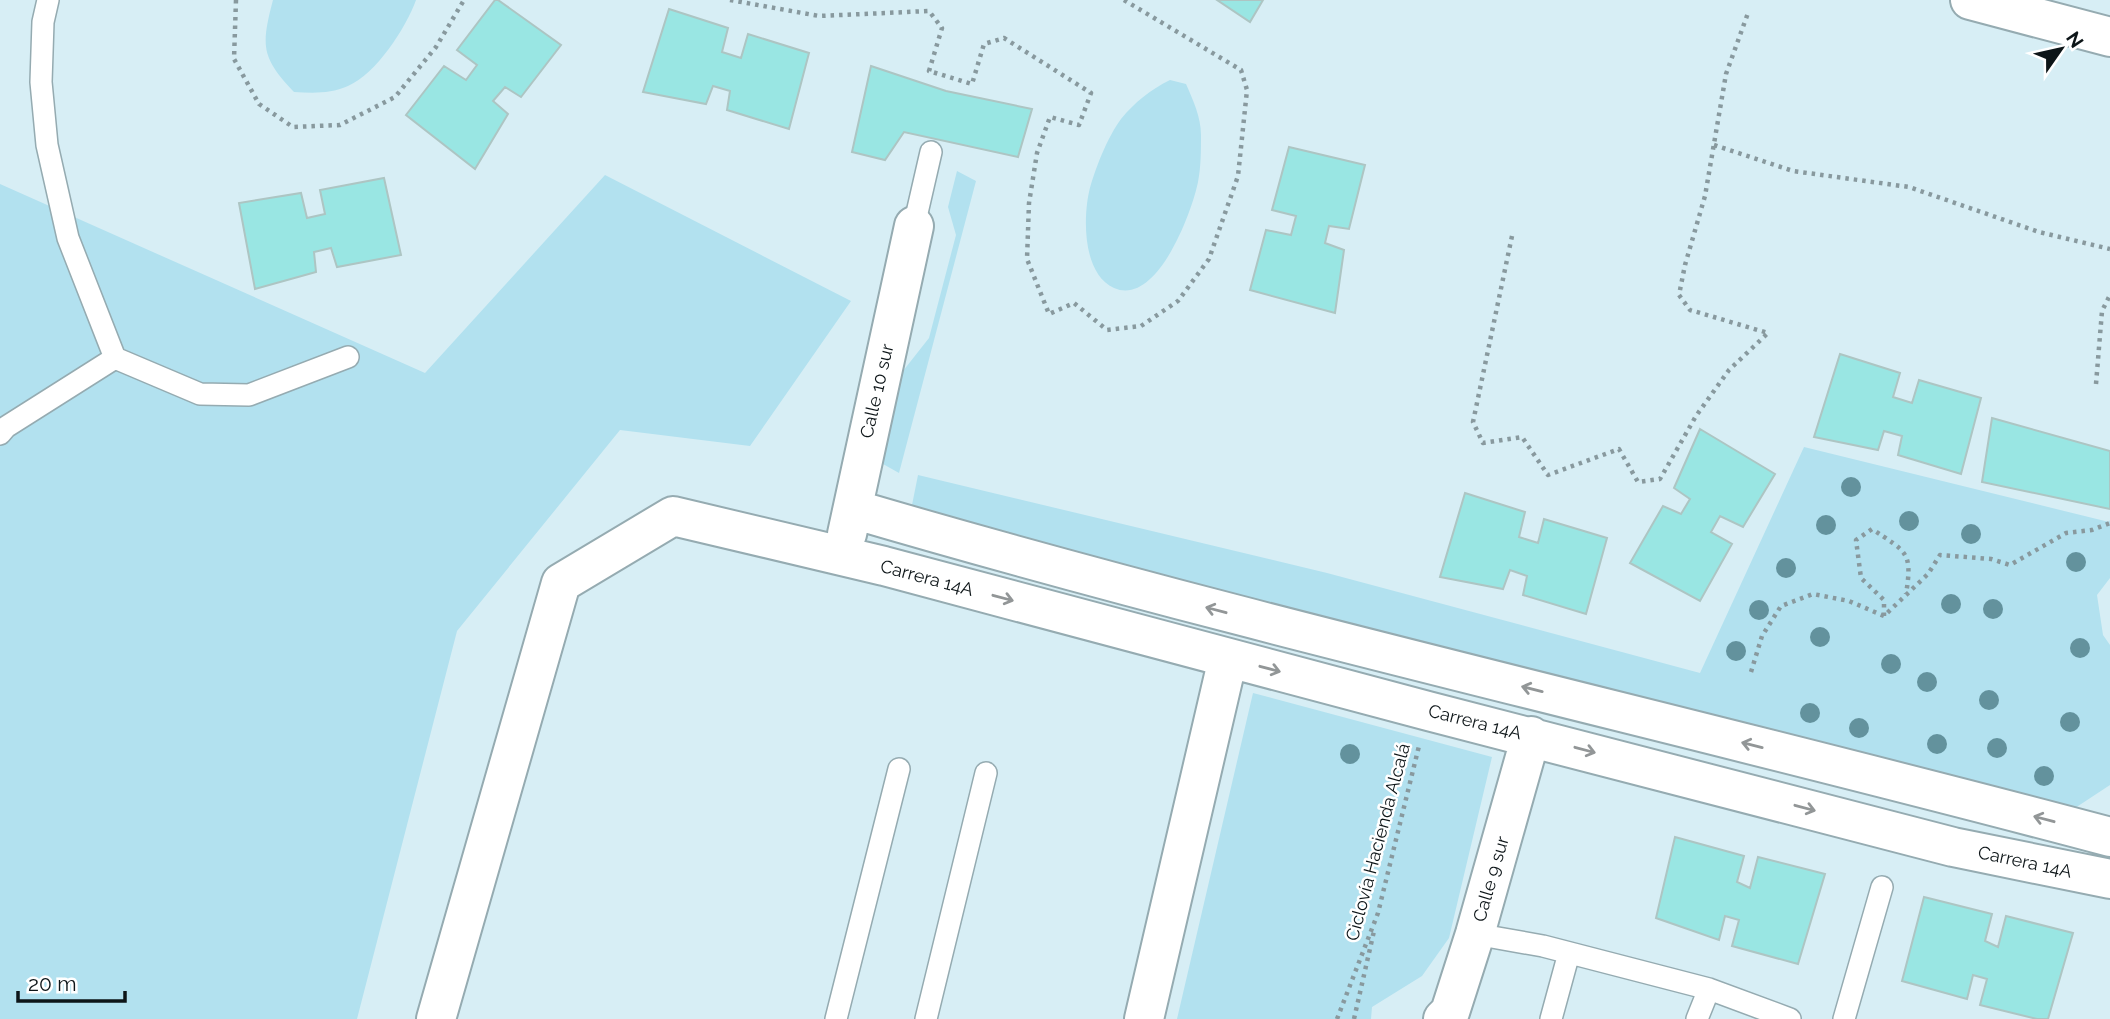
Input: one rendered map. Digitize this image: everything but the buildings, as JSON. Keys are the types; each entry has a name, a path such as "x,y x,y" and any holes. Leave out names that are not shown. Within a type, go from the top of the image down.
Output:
{"street":[{"path":"1970,0 2110,37"},
{"name":"Calle 10 sur","path":"842,557 914,226"},
{"path":"853,509 996,551 1246,618 2110,837"},
{"name":"Carrera 14A","path":"436,1019 561,583 673,516 842,557 1953,847 2110,880"},
{"path":"1144,1019 1228,658"},
{"name":"Calle 9 sur","path":"1443,1019 1450,1012 1475,934 1531,736"}],"lane":[{"path":"48,0 43,22 41,82 47,145 68,238 115,358 200,394 249,395 348,357"},
{"path":"914,226 931,152"},
{"path":"0,434 6,427 115,358"},
{"path":"836,1019 899,769"},
{"path":"926,1019 986,773"},
{"path":"1844,1019 1882,887"},
{"path":"1475,934 1569,953 1709,989 1790,1019"},
{"path":"1551,1019 1569,953"},
{"path":"1697,1019 1709,989"}],"path":[{"path":"236,0 234,59 259,104 293,127 340,125 395,97 436,47 464,0"},
{"path":"730,0 819,16 929,11 942,28 929,71 972,84 984,44 1003,38 1091,93 1079,125 1051,117 1037,153 1029,203 1027,258 1049,314 1074,303 1107,330 1141,326 1178,301 1209,260 1238,176 1247,90 1241,70 1124,0"},
{"path":"1511,236 1473,422 1483,443 1522,436 1548,475 1619,449 1638,482 1660,479 1696,416 1729,370 1768,333 1690,310 1679,295 1705,196 1726,74 1748,13"},
{"path":"1714,145 1793,171 1909,187 2039,232 2110,249"},
{"path":"2096,384 2102,311 2110,295"},
{"path":"1884,616 1928,574 1940,555 1991,559 2010,565 2066,533 2092,530 2110,523"},
{"path":"1884,616 1884,600 1861,578 1856,540 1872,529 1901,548 1911,567 1906,595"},
{"path":"1751,672 1762,636 1781,606 1813,594 1849,601 1884,616"},
{"name":"Ciclovía Hacienda Alcalá","path":"1337,1019 1378,913 1428,711"},
{"path":"1354,1019 1378,913"}],"shaded area":[{"path":"273,0 416,0 389,49 369,71 348,86 315,93 294,92 270,60 266,40"},
{"path":"1170,80 1186,84 1200,122 1198,182 1180,234 1158,271 1144,284 1130,290 1114,288 1096,271 1091,259 1086,217 1091,184 1106,144 1121,119 1143,97"},
{"path":"957,171 976,181 899,473 883,464 903,371 929,338 956,235 948,207"},
{"path":"605,175 851,301 750,446 620,430 457,631 357,1019 0,1019 0,184 425,373"},
{"path":"1804,447 2109,522 2110,520 2110,578 2097,595 2103,635 2110,645 2110,785 2072,810 2066,841 904,545 918,475 1327,573 1700,673"},
{"path":"1253,693 1492,757 1449,938 1422,976 1372,1007 1371,1019 1177,1019"}]}
